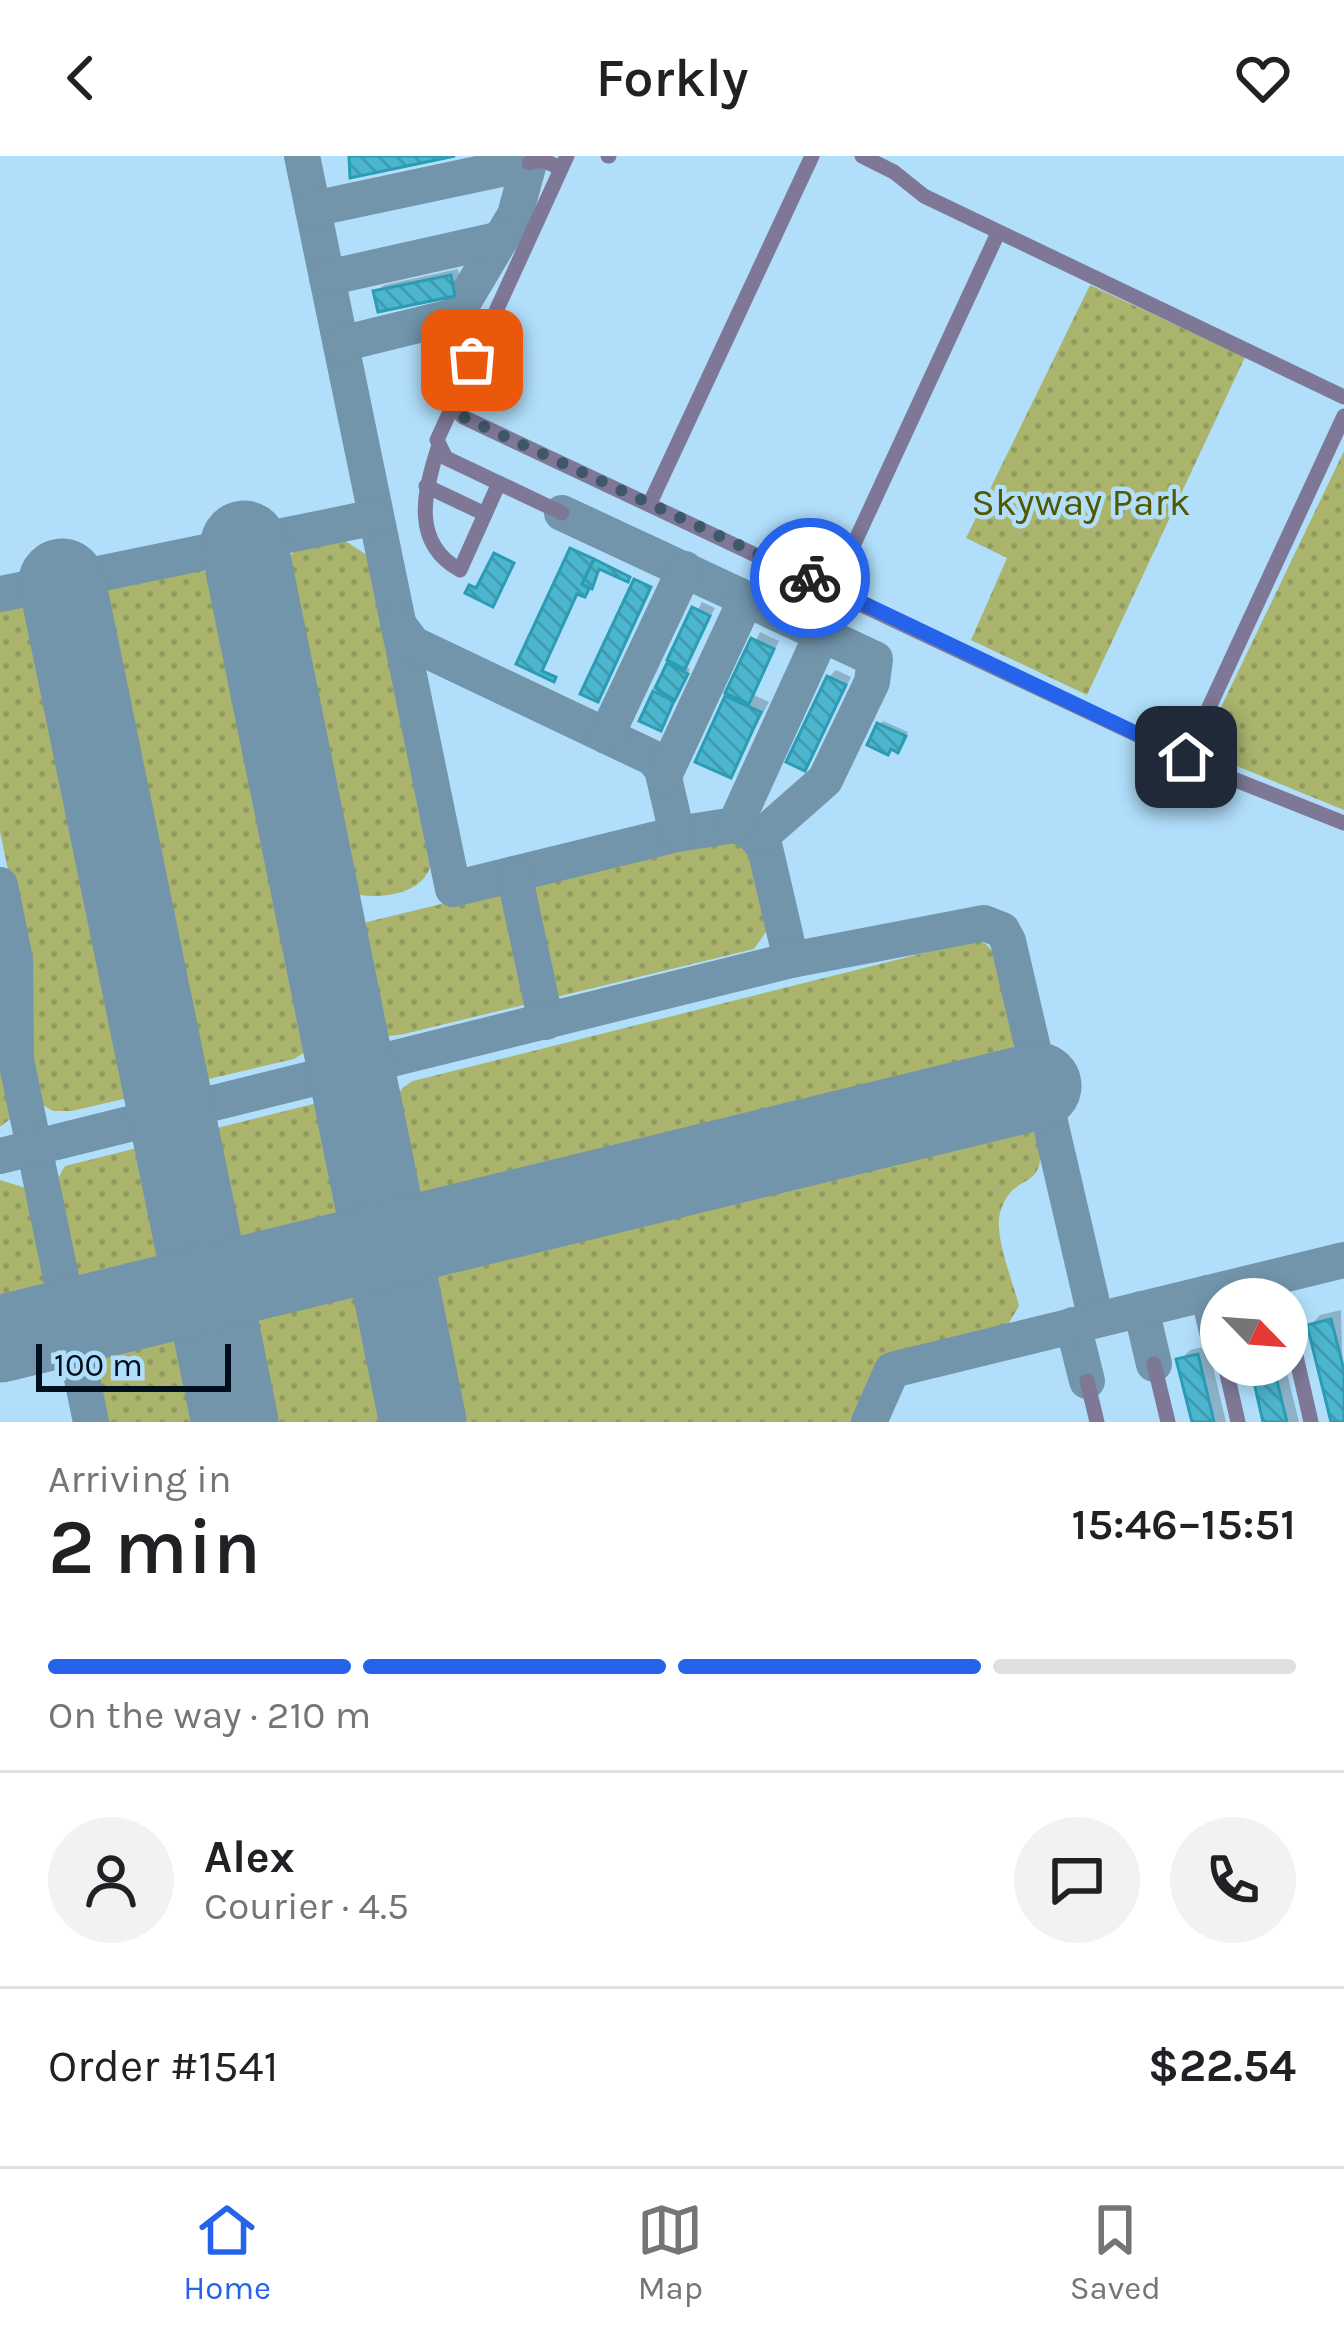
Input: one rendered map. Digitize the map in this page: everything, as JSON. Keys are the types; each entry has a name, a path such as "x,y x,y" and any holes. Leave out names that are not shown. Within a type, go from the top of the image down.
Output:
{"street":[{"path":"650,503 812,156"},
{"path":"862,156 894,172 924,196 1344,397"},
{"path":"538,160 564,162 454,399 463,417 1186,757 1344,823"},
{"path":"833,589 998,233"},
{"path":"455,408 437,440 446,458 562,512"},
{"path":"1186,757 1344,416"},
{"path":"439,448 421,501 435,551 460,570 499,483"},
{"path":"426,486 485,514"},
{"path":"1154,1364 1168,1422"},
{"path":"1087,1381 1097,1422"},
{"path":"1230,1386 1238,1422"},
{"path":"1303,1386 1312,1422"}],"green space":[{"name":"Skyway Park","path":"1090,285 1245,357 1087,695 971,640 1007,558 966,538"},
{"path":"1344,451 1344,810 1200,751"},
{"path":"336,535 370,557 432,860 421,881 398,893 347,892 336,873 274,580 298,545"},
{"path":"195,565 227,587 230,596 322,1027 315,1046 294,1059 72,1111 53,1111 38,1102 27,1050 27,960 0,832 0,604"},
{"path":"725,835 753,850 768,929 754,949 404,1034 390,1036 374,1029 352,947 352,938 367,922"},
{"path":"983,942 993,952 1013,1001 1015,1038 1005,1066 438,1208 420,1208 407,1198 392,1151 390,1118 401,1090 413,1081"},
{"path":"0,1051 14,1098 10,1119 0,1127"},
{"path":"317,1103 342,1122 358,1202 353,1224 309,1241 107,1288 78,1282 53,1187 65,1166"},
{"path":"1014,1117 1036,1126 1040,1149 1036,1173 1014,1189 1000,1213 1002,1246 1019,1306 1007,1326 932,1342 899,1358 871,1393 857,1422 452,1422 427,1294 432,1276 447,1262"},
{"path":"0,1180 26,1188 32,1199 43,1227 48,1275 40,1299 0,1314"},
{"path":"350,1281 365,1289 385,1321 404,1422 103,1422 93,1358 99,1345"}],"building":[{"path":"349,156 455,156 350,178"},
{"path":"451,275 455,296 378,312 373,291"},
{"path":"570,548 594,559 582,584 589,589 585,597 577,594 542,671 556,677 554,682 516,664"},
{"path":"494,553 514,563 493,607 465,593 469,585 476,588"},
{"path":"594,559 630,577 628,582 599,569 592,589 582,584"},
{"path":"634,579 651,587 598,702 580,694"},
{"path":"692,607 710,616 685,669 667,660"},
{"path":"751,638 774,649 749,704 725,693"},
{"path":"667,663 688,674 675,700 655,688"},
{"path":"827,676 846,685 805,771 786,762"},
{"path":"653,691 674,701 661,731 639,721"},
{"path":"725,696 761,712 731,778 695,762"},
{"path":"877,723 906,736 898,753 891,749 888,755 867,745"},
{"path":"1331,1319 1344,1370 1344,1422 1331,1422 1308,1325"},
{"path":"1198,1354 1200,1386 1206,1386 1214,1422 1192,1422 1176,1359"},
{"path":"1255,1386 1278,1386 1287,1422 1263,1422"}],"taxiway":[{"path":"302,156 453,889 677,834 735,825 752,832 765,848 791,960"},
{"path":"313,209 529,163 515,215 455,316 341,344"},
{"path":"327,278 501,239"},
{"path":"562,513 875,659 872,682 825,780 759,838"},
{"path":"0,594 376,517"},
{"path":"606,736 685,569"},
{"path":"664,776 746,599"},
{"path":"398,624 413,644 653,758 662,769 677,834"},
{"path":"735,825 822,634"},
{"path":"514,874 546,1022"},
{"path":"0,885 15,960 16,1060 91,1422"},
{"path":"0,1156 791,960 984,923 1002,930 1008,941 1096,1320"},
{"path":"869,1422 892,1370 1344,1260"},
{"path":"1141,1309 1154,1364"},
{"path":"1073,1325 1087,1381"}],"runway":[{"path":"244,544 423,1422"},
{"path":"62,582 235,1422"},
{"path":"0,1339 1038,1086"}],"way so far":[{"path":"472,360 454,399 463,417 810,578"}],"route":[{"path":"810,578 1186,757"}]}
